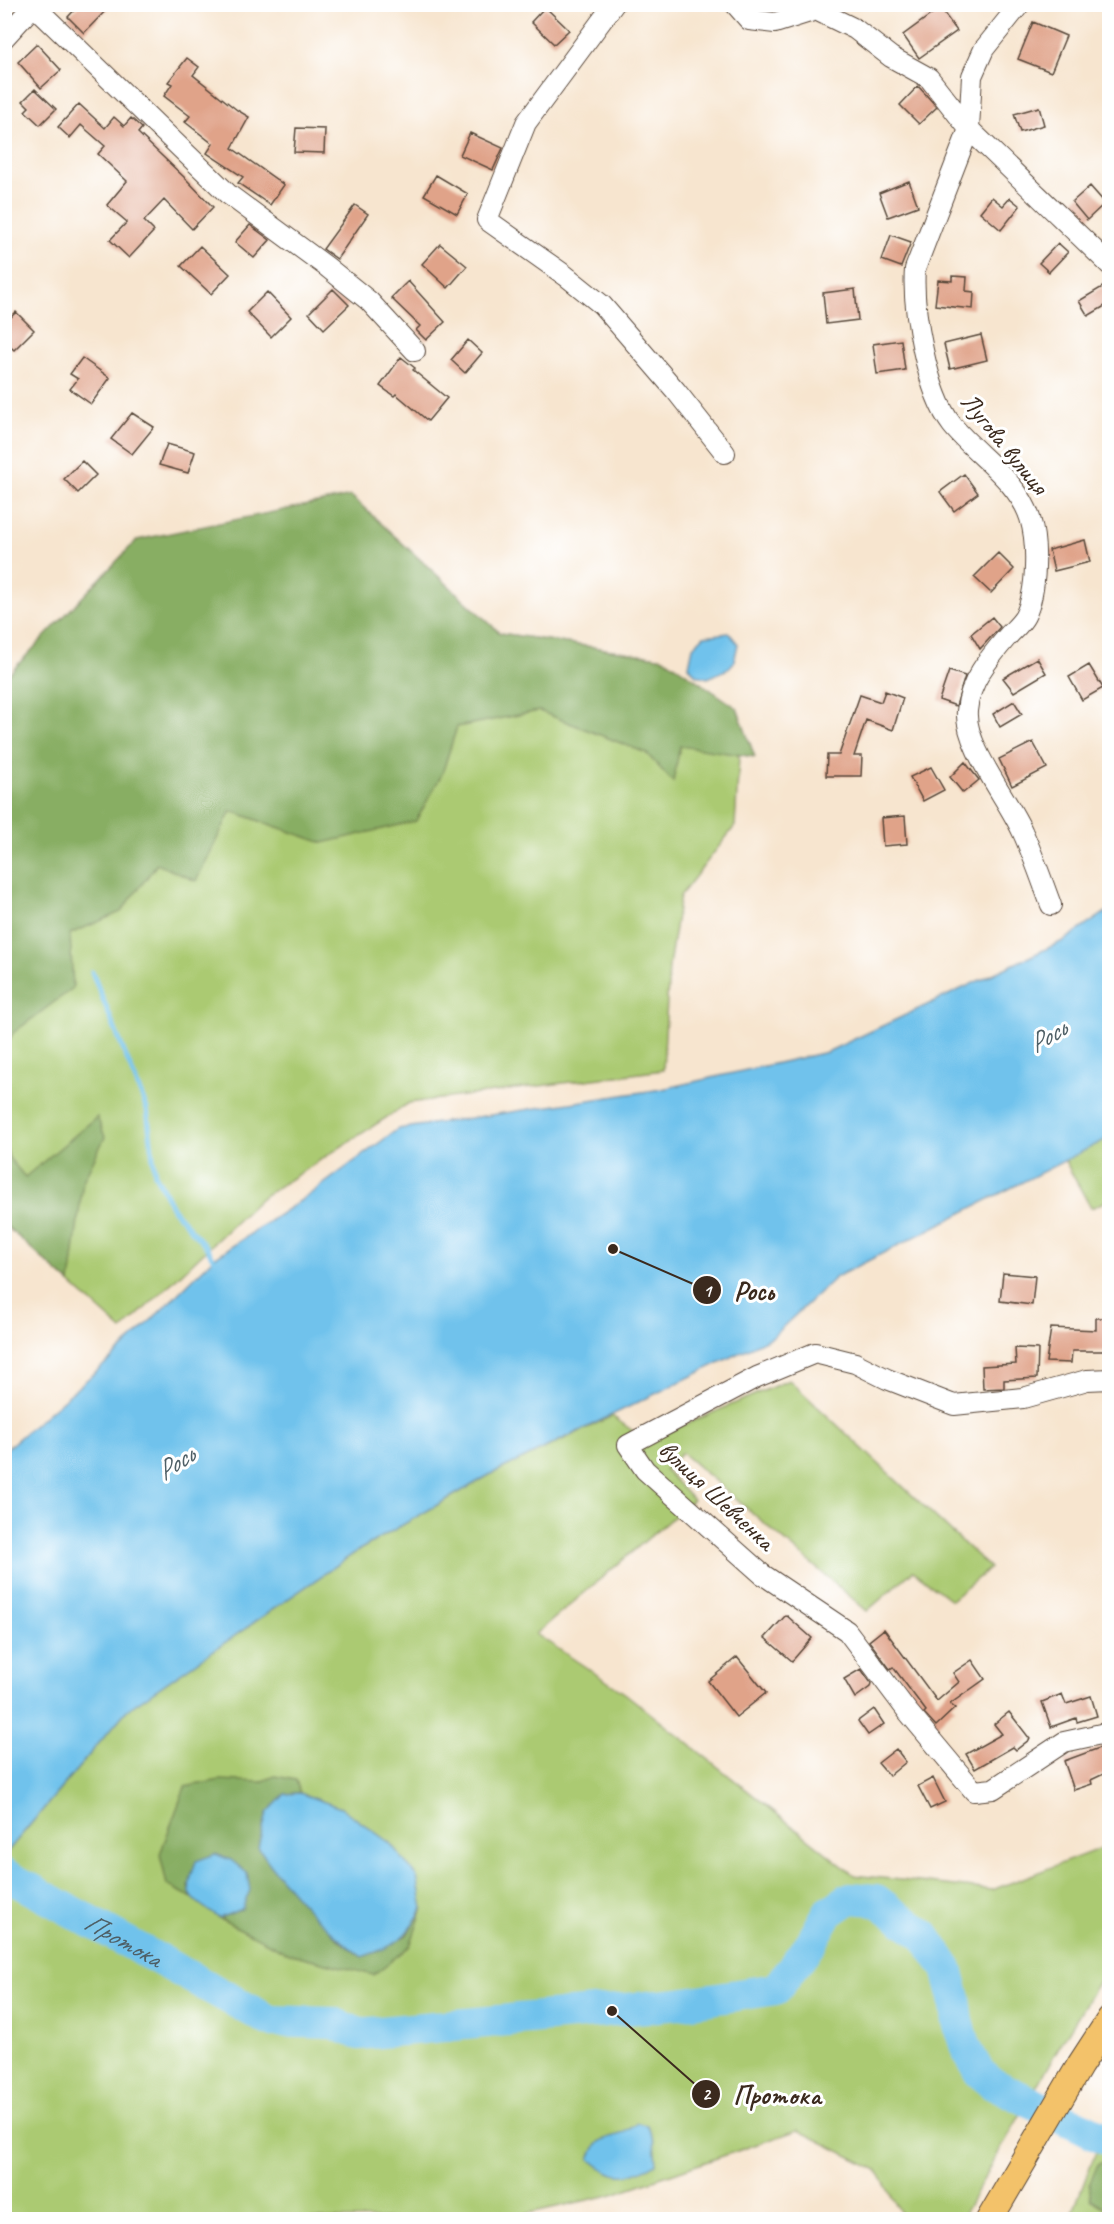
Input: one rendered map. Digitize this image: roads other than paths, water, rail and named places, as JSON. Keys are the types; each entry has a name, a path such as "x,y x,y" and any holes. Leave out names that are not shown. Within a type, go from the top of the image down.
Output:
{"main road":[{"path":"989,2220 1080,2065 1110,2019"}],"street":[{"path":"614,4 526,123 487,220 566,276 602,305 676,391 725,453"},
{"path":"735,4 749,20 775,23 816,10 855,29 891,57 929,78 969,129 1110,264"},
{"name":"Лугова вулиця","path":"1020,4 984,49 972,76 969,129 915,269 914,286 925,362 935,398 951,424 1010,485 1022,501 1032,526 1035,575 1024,617 987,659 974,683 966,710 967,727 975,749 1010,805 1051,905"},
{"path":"4,38 34,5 228,194 369,301 415,351"},
{"name":"вулиця Шевченка","path":"1110,1379 1087,1380 1023,1398 954,1405 887,1379 855,1363 814,1353 757,1377 628,1445 645,1470 762,1574 847,1631 908,1712 974,1791 993,1789 1064,1742 1110,1732"}],"water":[{"path":"729,633 738,644 734,662 728,669 708,678 696,675 689,666 693,647 704,636"},
{"path":"1109,910 1109,1138 836,1277 772,1337 491,1474 359,1550 127,1710 5,1852 5,1450 120,1351 214,1258 306,1197 398,1129 662,1089 827,1052 1063,941"},
{"path":"300,1793 341,1808 390,1843 417,1877 423,1908 399,1940 362,1957 305,1907 258,1847 267,1813 285,1794"},
{"path":"215,1854 231,1860 247,1873 250,1890 242,1909 219,1918 195,1900 189,1890 196,1861"},
{"path":"637,2123 647,2125 654,2141 656,2164 637,2172 615,2175 590,2159 598,2143 623,2133"}],"waterway":[{"path":"92,972 147,1109 155,1174 173,1209 207,1248 216,1263"},
{"name":"Протока","path":"4,1874 270,2021 333,2023 359,2034 679,2004 776,1989 811,1943 828,1913 850,1898 876,1900 925,1936 947,1969 966,2048 979,2072 992,2083 1110,2141"}],"place":[{"name":"Рось","path":"613,1249"},
{"name":"Протока","path":"612,2011"}]}
